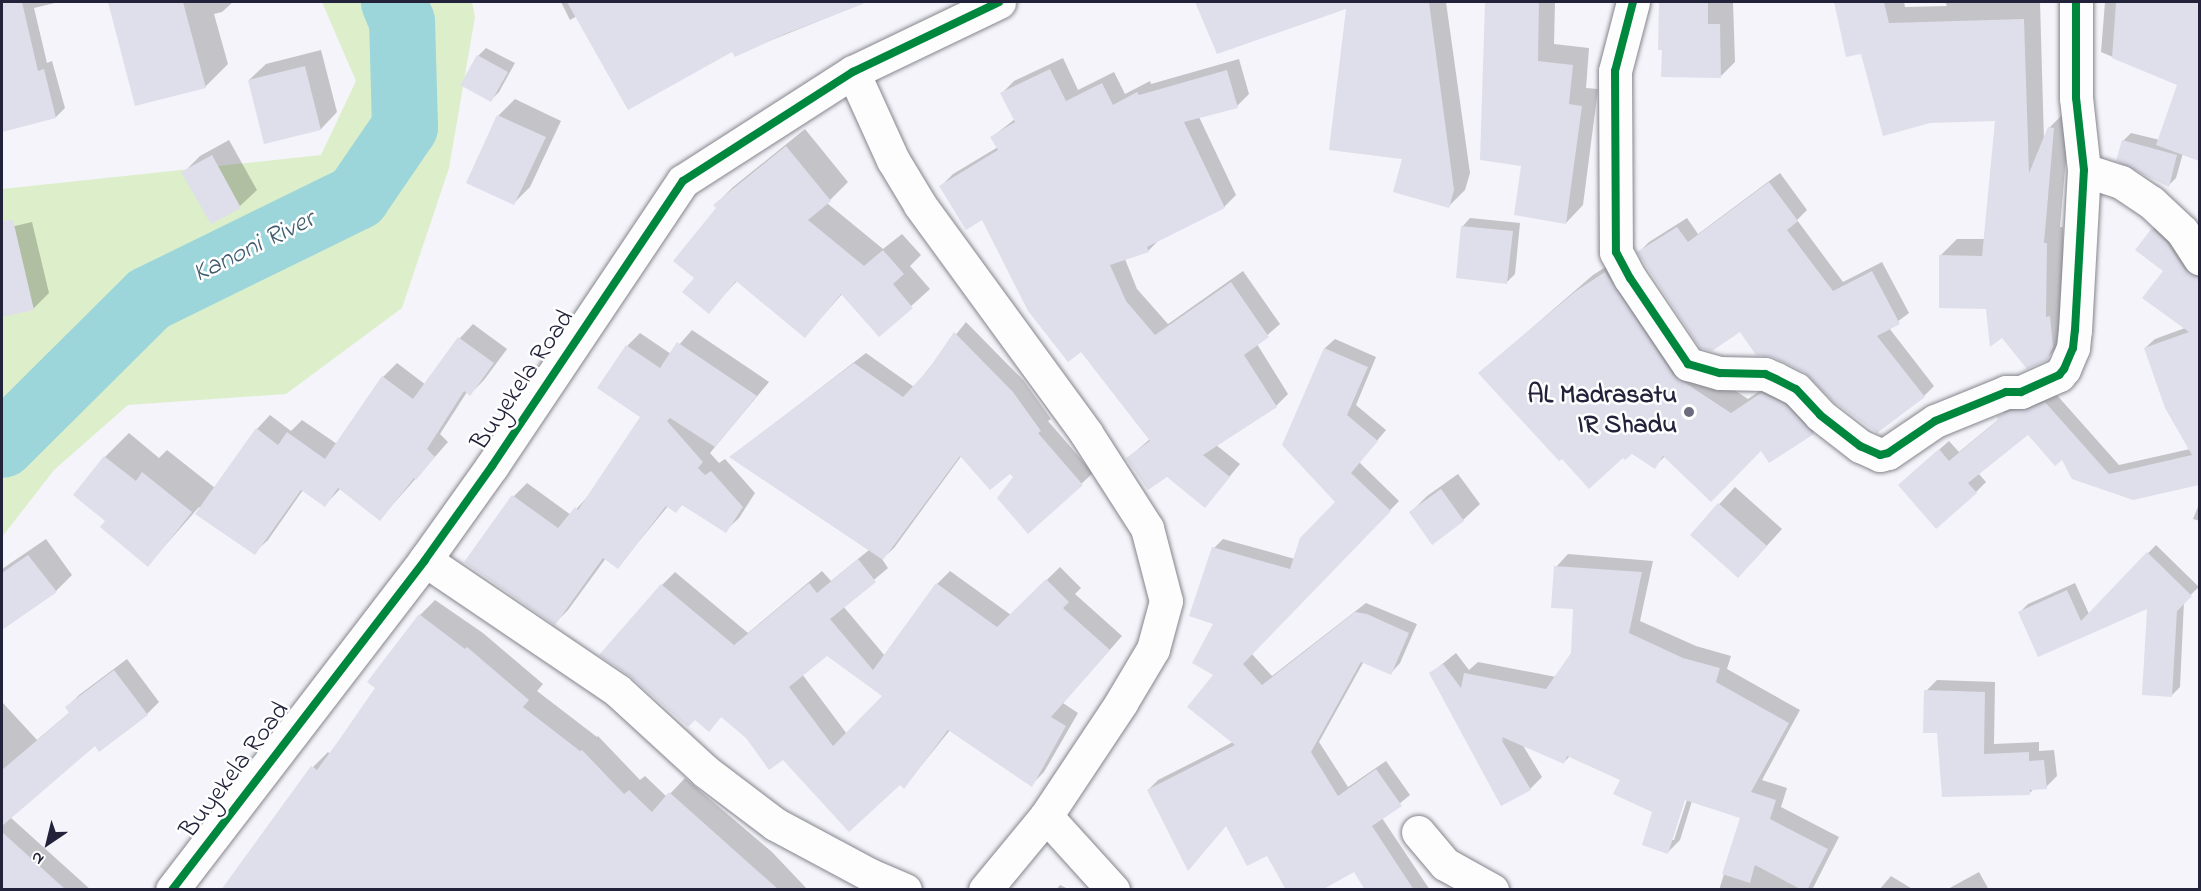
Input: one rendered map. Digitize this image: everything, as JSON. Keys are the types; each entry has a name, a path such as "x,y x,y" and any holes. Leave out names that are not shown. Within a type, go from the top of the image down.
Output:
{"street":[{"name":"Buyekela Road","path":"172,890 424,560 492,466 683,182 853,72 999,2"},
{"path":"1633,2 1615,71 1616,252 1630,278 1688,364 1720,374 1765,374 1776,379 1796,389 1820,415 1860,446 1880,455 1888,453 1935,421 2006,392 2021,392 2059,375 2064,369 2073,348 2075,330 2084,170 2076,98 2076,2"},
{"path":"853,72 893,160 920,205 1086,433 1146,528 1166,601 1153,649 1121,703 1046,816 985,890"},
{"path":"2084,170 2121,182 2151,202 2182,231 2199,259"},
{"path":"424,560 617,690 705,771 776,824 870,875 905,890"},
{"path":"1046,816 1113,890"},
{"path":"1418,832 1445,864 1492,890"}],"green space":[{"path":"322,2 472,2 475,17 449,168 402,308 286,394 128,405 54,470 2,537 2,189 321,155 356,81"}],"building":[{"path":"2,2 22,2 38,71 44,69 56,118 2,132"},
{"path":"108,2 183,2 206,88 135,106"},
{"path":"567,2 862,2 863,4 785,34 735,57 732,52 628,110"},
{"path":"1195,2 1429,2 1454,190 1449,208 1393,192 1402,159 1329,150 1346,9 1217,54"},
{"path":"1485,2 1539,2 1538,61 1573,65 1569,104 1582,106 1566,224 1514,215 1521,166 1480,160"},
{"path":"1659,2 1708,2 1708,24 1720,24 1721,78 1661,77 1662,50 1658,50"},
{"path":"1834,2 1884,2 1889,23 2024,19 2029,173 2048,127 2054,128 2044,243 2047,243 2046,317 2050,316 2053,347 2047,360 2027,369 2002,338 1990,347 1986,309 1939,308 1939,255 1982,256 1995,121 1930,123 1883,136 1861,54 1846,57"},
{"path":"2116,2 2199,2 2199,161 2156,145 2177,85 2112,58"},
{"path":"477,55 508,72 491,102 460,85"},
{"path":"305,66 321,130 264,144 248,80"},
{"path":"1050,69 1066,101 1102,83 1113,105 1137,92 1139,95 1227,70 1238,108 1184,122 1225,208 1147,247 1149,252 1110,265 1126,301 1155,335 1231,282 1269,337 1244,355 1277,407 1203,455 1230,477 1205,508 1167,477 1148,490 1126,458 1150,441 1081,352 1068,362 1028,311 982,220 966,230 939,186 998,150 990,137 1015,122 1000,93"},
{"path":"497,115 546,137 514,205 466,183"},
{"path":"2122,140 2177,155 2169,187 2116,161"},
{"path":"786,146 831,201 808,220 864,266 883,250 904,274 893,284 913,308 879,337 841,294 805,338 736,281 709,314 682,292 694,278 673,261 716,208 713,205"},
{"path":"212,155 241,208 211,224 181,172"},
{"path":"1769,182 1798,221 1787,230 1833,291 1872,271 1900,324 1877,336 1925,397 1877,433 1833,401 1804,372 1773,357 1756,355 1740,332 1712,351 1700,348 1637,252 1677,227 1688,242"},
{"path":"13,220 34,310 2,317 2,221"},
{"path":"1461,226 1513,231 1507,284 1456,278"},
{"path":"2152,228 2167,243 2185,270 2199,278 2199,485 2133,500 2072,479 2062,460 2055,466 2028,435 1968,483 1977,493 1936,529 1898,485 1939,449 1949,461 1998,420 1997,416 2010,411 2028,409 2045,402 2109,474 2192,455 2165,408 2144,348 2189,332 2142,298 2163,271 2135,250"},
{"path":"1605,272 1673,375 1731,413 1761,393 1785,404 1814,434 1769,463 1761,451 1711,502 1663,456 1655,469 1632,454 1625,460 1623,458 1589,489 1562,459 1559,461 1478,373 1576,291"},
{"path":"954,332 1013,392 1041,431 1038,433 1083,485 1028,534 997,498 1013,477 1010,474 990,490 960,456 883,560 729,457 854,363 903,397 928,370"},
{"path":"458,337 494,363 470,396 464,391 427,449 435,457 416,480 414,478 380,521 338,488 325,507 301,490 255,555 195,514 256,428 278,445 287,432 325,459 382,376 413,399"},
{"path":"677,342 757,396 715,447 670,418 667,421 703,462 698,468 705,475 711,471 743,507 726,533 682,505 676,513 666,506 618,569 603,558 555,625 464,562 512,495 558,528 575,507 578,510 640,417 597,388 626,345 660,368"},
{"path":"1324,348 1368,367 1347,415 1378,441 1351,473 1391,511 1243,664 1262,685 1355,612 1367,614 1409,633 1391,675 1361,662 1311,752 1338,796 1376,769 1402,806 1372,826 1414,890 1365,890 1354,872 1322,890 1286,890 1267,856 1247,866 1226,826 1188,871 1147,790 1235,745 1187,707 1213,675 1192,663 1213,624 1189,616 1212,547 1290,569 1300,538 1335,502 1282,445"},
{"path":"104,456 136,481 142,472 192,512 148,567 100,527 105,521 73,495"},
{"path":"1441,489 1464,521 1432,545 1409,512"},
{"path":"1718,503 1767,546 1738,578 1690,535"},
{"path":"2147,552 2192,596 2177,611 2172,697 2142,695 2147,609 2038,657 2018,612 2067,590 2081,621"},
{"path":"28,555 57,592 2,630 2,573"},
{"path":"858,559 876,582 830,619 873,670 936,583 997,627 1046,579 1069,602 1063,608 1110,650 1051,717 1066,726 1032,787 948,730 904,789 900,785 849,832 783,760 769,770 746,738 721,717 709,732 695,720 688,727 630,676 599,655 661,584 734,645 809,583 817,593","holes":["827,656 882,696 833,746 789,687"]},
{"path":"1554,566 1642,572 1629,633 1683,658 1720,668 1716,682 1789,723 1751,792 1776,800 1770,819 1828,849 1807,890 1802,890 1755,865 1750,883 1722,874 1740,818 1685,800 1668,854 1642,845 1652,812 1613,794 1620,780 1567,756 1564,764 1502,737 1504,741 1501,739 1531,790 1501,806 1429,673 1443,664 1461,688 1464,673 1546,689 1571,653 1573,609 1551,608"},
{"path":"419,614 465,649 467,647 529,700 523,707 580,751 582,750 624,794 629,790 652,812 669,792 779,890 221,890 311,766 317,770 339,740 375,688 367,682"},
{"path":"114,670 148,715 99,752 95,746 2,826 2,770 69,713 65,707"},
{"path":"1924,690 1985,692 1984,754 2029,752 2029,761 2044,760 2047,789 2030,790 2030,795 1942,797 1937,733 1923,733"},
{"path":"2,832 66,890 2,890"}],"waterway":[{"name":"Kanoni River","path":"2,445 149,299 357,197 405,127 402,22 394,2"}],"cycle path":[{"path":"172,890 425,560 492,466 683,181 853,72 999,2"},
{"path":"1633,2 1615,71 1616,252 1630,278 1688,364 1720,373 1765,374 1776,379 1796,389 1820,415 1860,446 1880,455 1888,453 1935,421 2006,392 2021,392 2059,375 2064,369 2073,348 2075,330 2084,170 2076,98 2076,2"}],"place":[{"name":"AL Madrasatu IR Shadu","path":"1689,412"}]}
